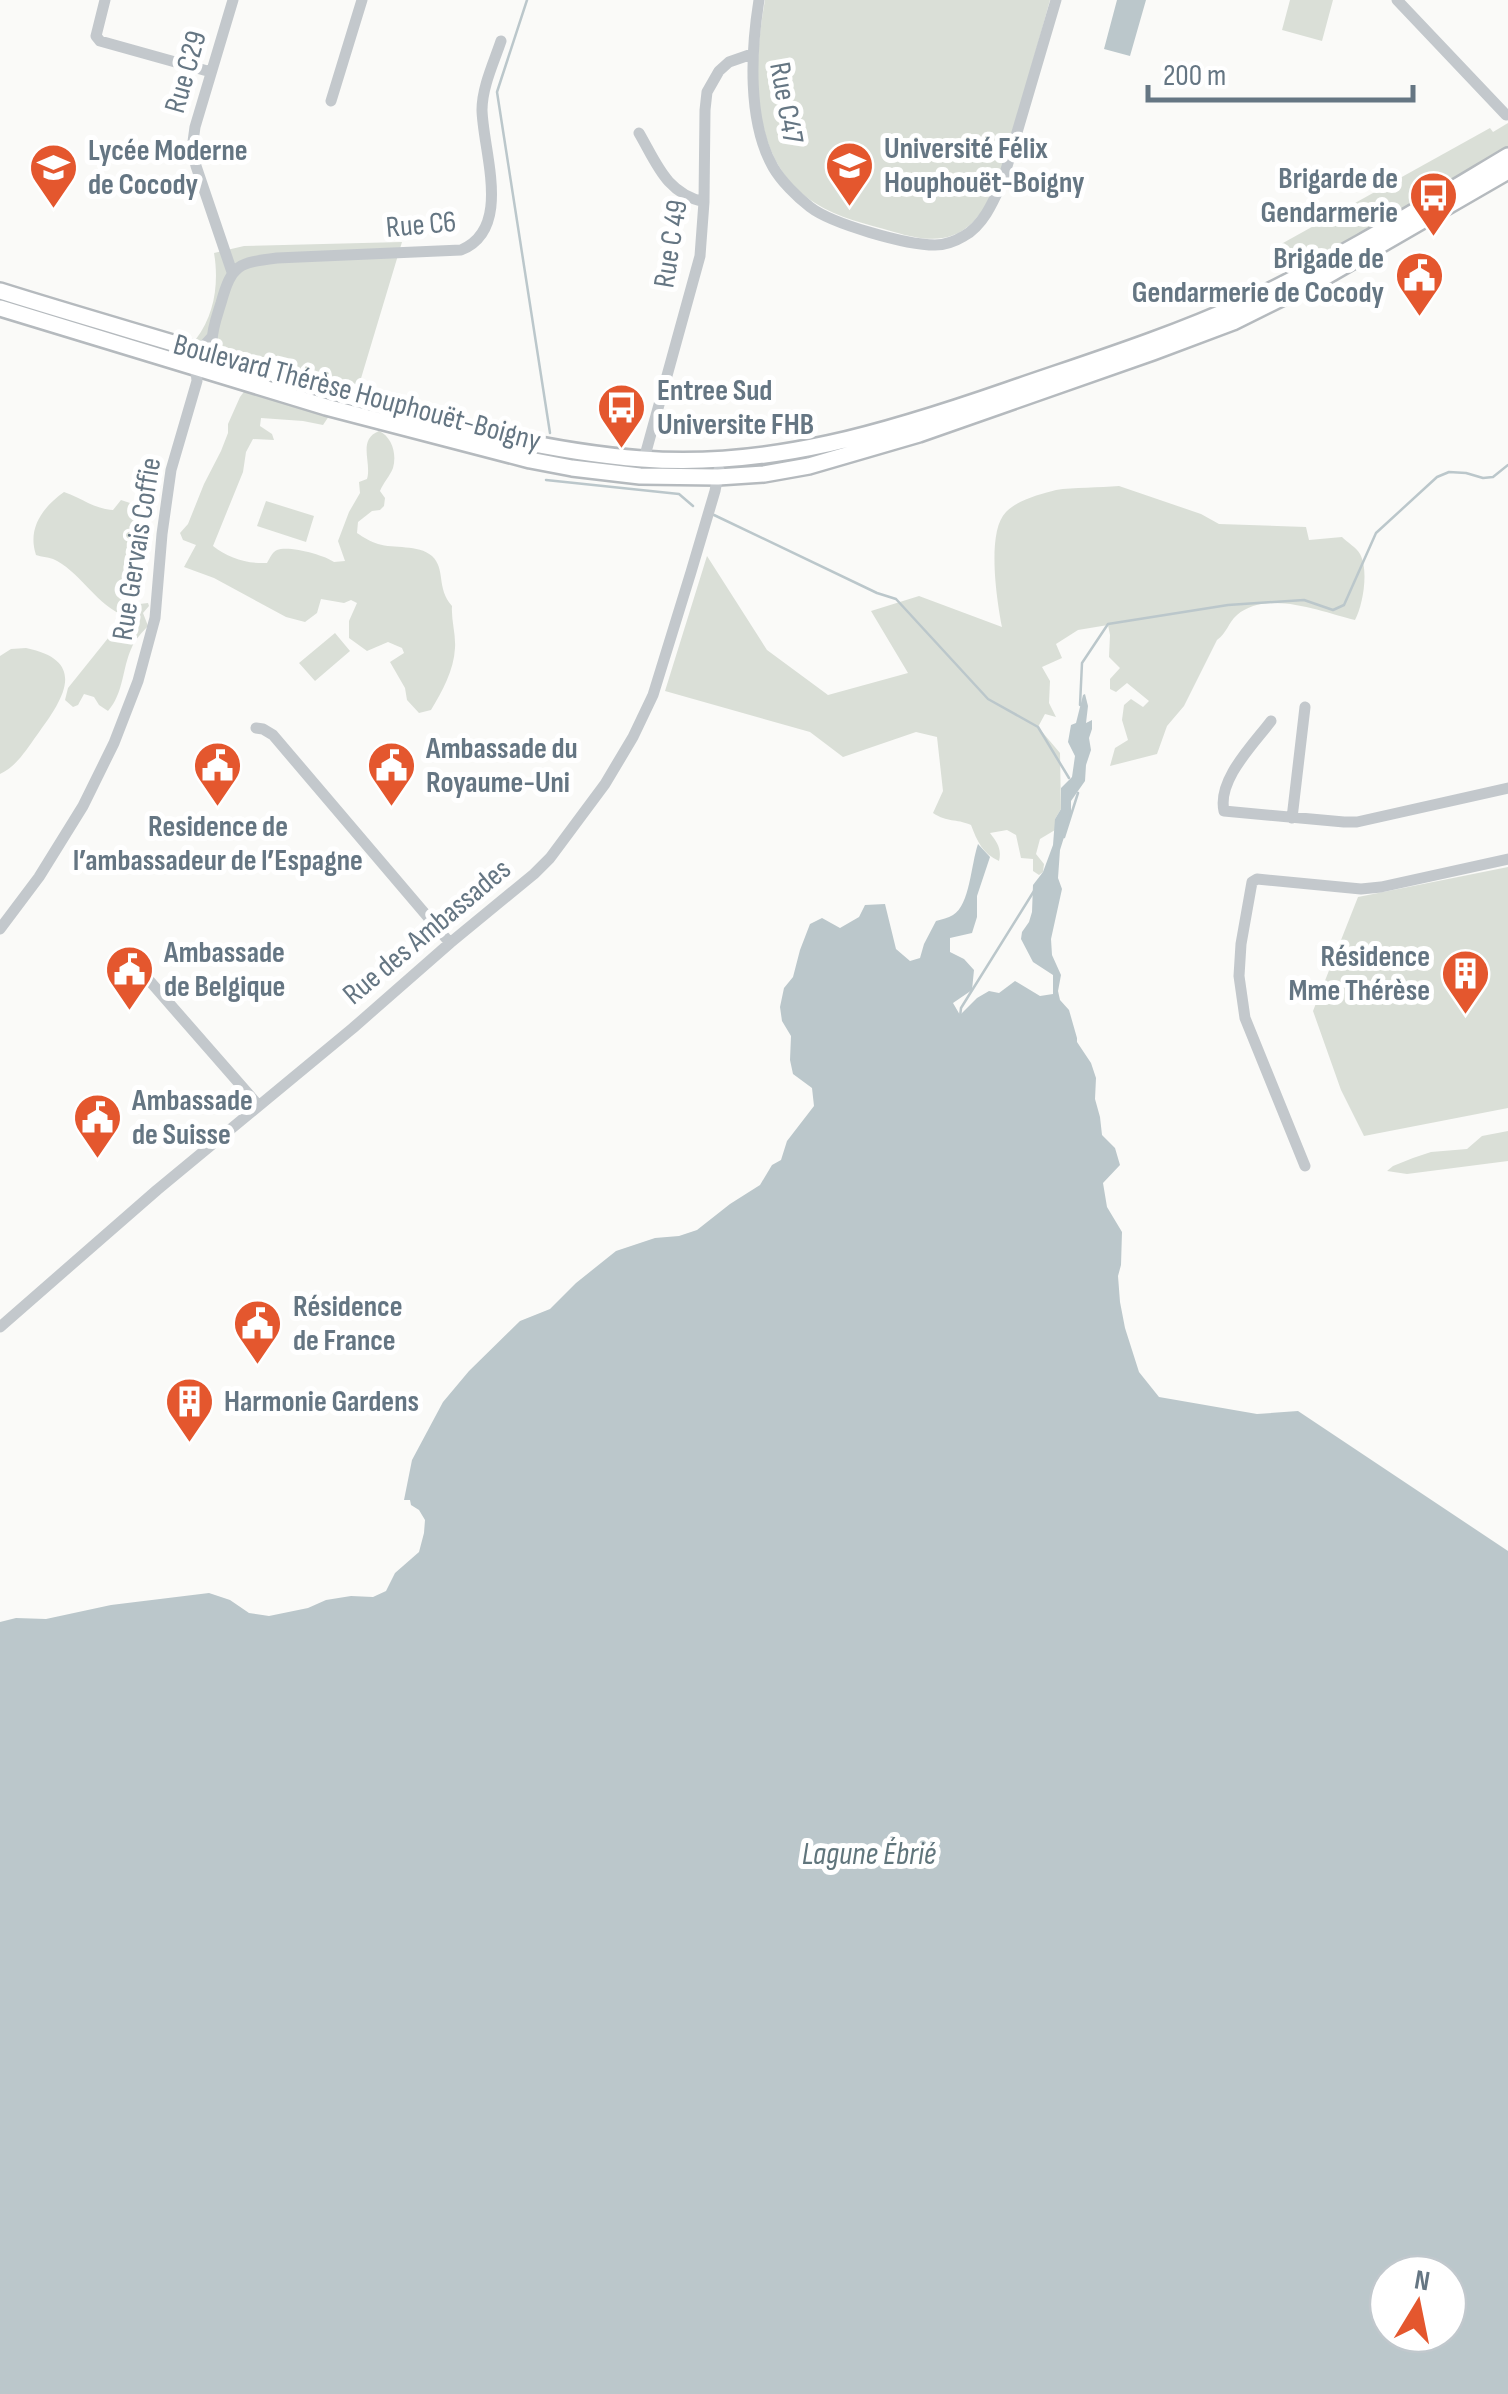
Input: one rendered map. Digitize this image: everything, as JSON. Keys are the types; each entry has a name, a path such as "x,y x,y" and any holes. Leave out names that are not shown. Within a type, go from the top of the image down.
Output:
{"main road":[{"name":"Boulevard Thérèse Houphouët-Boigny","path":"0,308 202,365 574,451 644,459 720,459 781,453 862,437 940,414 1222,312 1348,250 1508,156"},
{"name":"Boulevard Thérèse Houphouët-Boigny","path":"0,291 202,365 343,411 530,460 640,476 718,477 786,471 865,450 1201,334 1328,275 1508,172"}],"street":[{"path":"105,0 95,34 100,41 212,72"},
{"name":"Rue C29","path":"232,272 192,149 233,0"},
{"path":"331,101 362,0"},
{"name":"Rue C47","path":"758,0 752,54 754,101 764,145 774,168 810,208 834,220 932,245 948,244 968,235 979,224 1003,180 1056,0"},
{"path":"1398,0 1506,115"},
{"name":"Rue C6","path":"232,272 250,262 277,258 461,250 472,246 488,221 492,198 482,110 501,41"},
{"name":"Rue C 49","path":"644,459 700,256 705,110 710,83 729,62 752,54"},
{"path":"639,134 679,193 704,202"},
{"path":"202,365 232,272"},
{"name":"Rue Gervais Coffie","path":"0,929 84,806 138,681 155,618 167,489 202,365"},
{"name":"Rue des Ambassades","path":"0,1327 550,858 605,784 653,695 696,556 720,459"},
{"path":"1292,818 1306,707"},
{"path":"1270,721 1227,781 1224,811 1357,822 1508,788"},
{"path":"256,728 273,735 450,943"},
{"path":"1305,1166 1245,1018 1239,976 1254,879 1361,888 1508,859"},
{"path":"127,956 258,1105"}],"shaded area":[{"path":"765,0 1050,0 1002,170 990,199 972,223 945,238 915,237 833,213 793,185 777,163 760,111 758,54"},
{"path":"1290,0 1333,0 1322,41 1282,30"},
{"path":"1508,123 1508,165 1306,274 1274,248 1490,128 1493,132"},
{"path":"402,242 359,385 196,339 214,298 214,253 244,246"},
{"path":"246,389 329,416 323,425 261,418 260,426 274,440 253,439 213,546 231,557 252,562 267,563 274,552 282,549 323,556 334,562 345,561 338,541 360,493 359,482 367,479 369,440 379,431 383,434 394,457 393,468 380,491 385,498 384,506 358,522 357,533 378,544 426,552 439,567 444,592 452,606 455,648 450,673 431,710 419,713 407,700 405,688 390,662 404,653 402,648 388,642 367,651 349,638 349,621 357,603 321,599 317,613 305,622 286,617 214,578 184,567 196,545 183,540 180,533 188,524"},
{"path":"1119,486 1219,524 1306,527 1309,540 1342,537 1363,561 1362,597 1355,620 1279,603 1249,607 1237,615 1217,640 1184,706 1167,726 1157,754 1110,766 1115,748 1128,740 1122,720 1124,705 1131,699 1143,707 1149,701 1127,683 1116,692 1110,689 1110,679 1120,668 1109,657 1108,625 1078,630 1056,644 1062,658 1042,667 1050,681 1049,703 1056,717 1045,714 1038,727 1060,753 1061,809 1055,819 1055,830 1040,839 1036,854 1044,864 1039,875 1033,871 1033,859 1021,858 1016,835 1007,830 990,833 998,846 999,861 981,846 971,825 933,813 943,791 937,737 916,732 843,757 810,732 665,691 707,556 767,650 828,695 908,673 871,611 919,596 1002,627 995,550 996,535 1006,512 1023,501 1056,490"},
{"path":"64,492 106,509 113,510 121,500 145,508 142,576 134,593 124,594 124,601 131,605 148,603 143,613 148,626 133,644 117,696 108,711 94,697 84,694 73,707 65,700 68,688 121,622 120,614 62,564 36,555 35,527 50,504"},
{"path":"266,501 314,516 306,542 257,526"},
{"path":"335,633 350,651 315,681 299,663"},
{"path":"26,648 58,662 65,684 55,709 29,746 0,774 0,656 11,649"},
{"path":"1508,867 1508,1108 1364,1136 1341,1090 1313,1011 1358,897"},
{"path":"1508,1131 1508,1161 1407,1174 1387,1171 1431,1152 1467,1149 1482,1136"}],"water":[{"path":"1117,0 1146,0 1130,56 1104,49"},
{"name":"Lagune Ébrié","path":"1085,694 1086,723 1092,720 1091,750 1085,781 1071,801 1071,815 1060,850 1058,878 1062,889 1051,939 1052,955 1061,975 1060,1000 1069,1010 1077,1042 1096,1078 1095,1099 1102,1135 1115,1148 1120,1165 1103,1183 1107,1207 1122,1232 1120,1302 1139,1372 1159,1397 1257,1414 1298,1411 1508,1551 1508,2394 0,2394 0,1622 46,1619 111,1605 209,1593 230,1600 249,1613 269,1616 326,1600 373,1597 386,1591 395,1573 419,1552 424,1533 425,1520 419,1510 410,1500 404,1500 412,1460 443,1402 469,1371 520,1321 550,1309 616,1251 697,1230 760,1185 772,1165 781,1160 787,1141 814,1106 812,1088 793,1074 791,1036 782,1021 780,1007 810,924 822,918 840,928 859,917 865,905 885,904 896,949 910,961 920,958 936,921 959,910 978,844 990,857 977,896 977,917 972,933 950,938 950,952 974,970 972,990 953,1003 960,1015 977,998 989,991 999,993 1015,981 1040,996 1053,994 1053,975 1033,962 1021,939 1032,912 1033,885 1043,872 1053,845 1061,788 1072,777 1075,756 1068,742 1071,725 1076,723"}],"waterway":[{"path":"527,0 497,92 550,433"},
{"path":"1080,705 1082,663 1108,624 1228,605 1304,600 1333,610 1344,605 1376,533 1437,477 1449,472 1493,477 1508,465"},
{"path":"546,480 679,494 693,506"},
{"path":"714,515 896,599 988,699 1038,727 1069,778"},
{"path":"1064,837 1078,793"},
{"path":"960,1017 961,1008 1034,891"}],"place":[{"name":"Université Félix Houphouët-Boigny","path":"849,208"},
{"name":"Lycée Moderne de Cocody","path":"53,210"},
{"name":"Brigarde de Gendarmerie","path":"1433,238"},
{"name":"Brigade de Gendarmerie de Cocody","path":"1419,318"},
{"name":"Entree Sud Universite FHB","path":"622,450"},
{"name":"Residence de l’ambassadeur de l’Espagne","path":"218,808"},
{"name":"Ambassade du Royaume-Uni","path":"391,808"},
{"name":"Ambassade de Belgique","path":"129,1012"},
{"name":"Résidence Mme Thérèse","path":"1465,1016"},
{"name":"Ambassade de Suisse","path":"97,1160"},
{"name":"Résidence de France","path":"258,1366"},
{"name":"Harmonie Gardens","path":"189,1444"}]}
